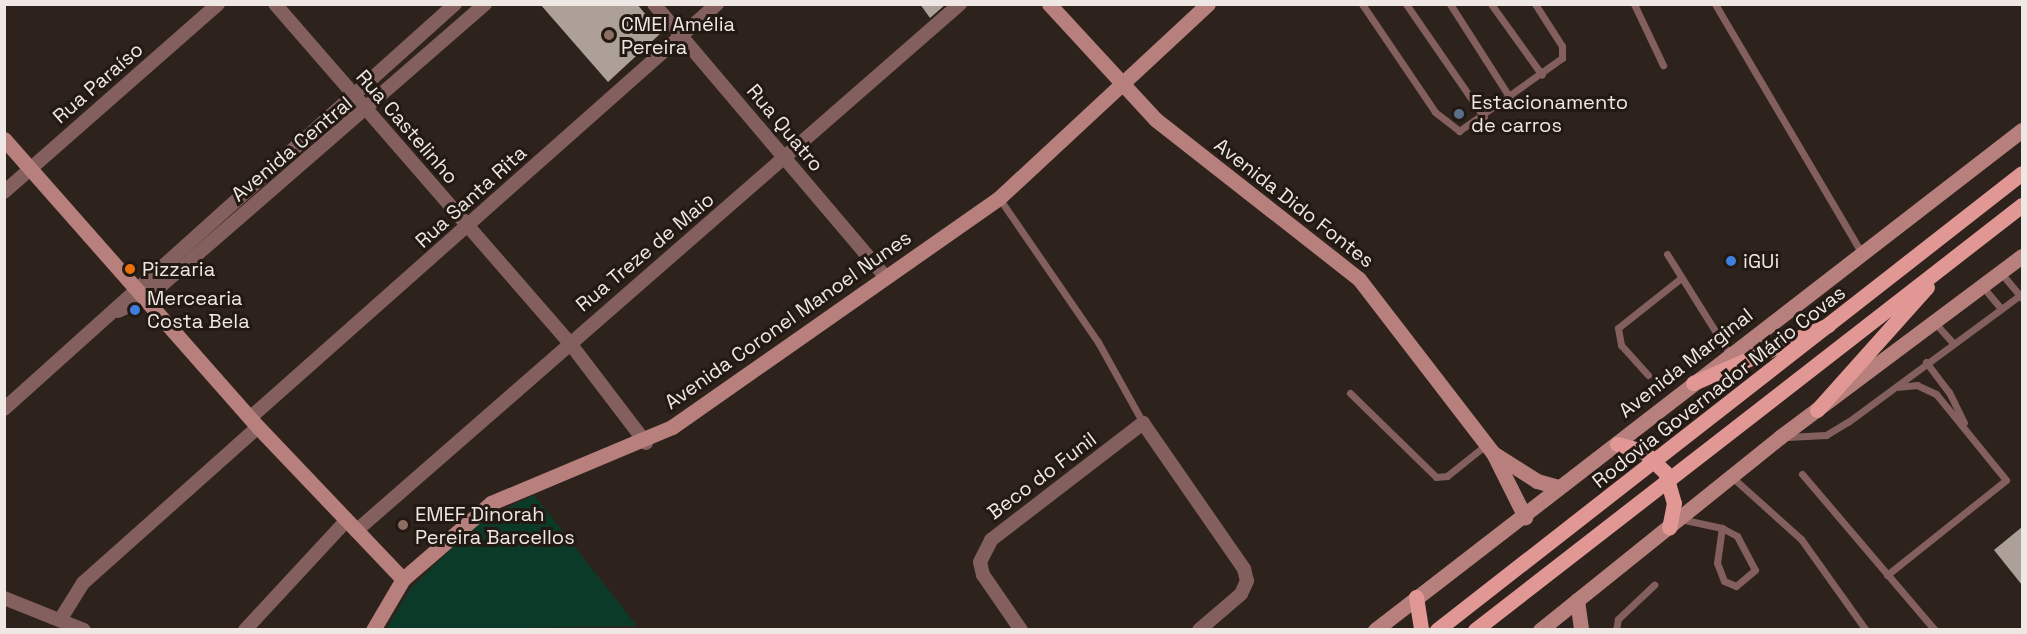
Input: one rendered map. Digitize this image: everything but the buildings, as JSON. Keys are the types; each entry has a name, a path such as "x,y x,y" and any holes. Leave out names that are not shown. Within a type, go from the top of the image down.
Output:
{"main road":[{"name":"Rodovia Governador Mário Covas","path":"1437,630 1839,321 2022,173"},
{"path":"1475,630 2022,205"},
{"path":"1817,410 1947,262"},
{"path":"1694,383 1839,321"},
{"path":"1617,444 1657,462 1669,481 1674,503 1675,523"},
{"path":"1416,597 1421,630"}],"street":[{"name":"Rua Paraíso","path":"4,192 218,4"},
{"name":"Rua Castelinho","path":"275,4 569,342 646,443"},
{"name":"Avenida Central","path":"4,410 116,312 137,285 354,96 455,4"},
{"name":"Avenida Central","path":"116,312 148,297 367,111 485,4"},
{"name":"Rua Quatro","path":"654,4 886,278"},
{"name":"Rua Santa Rita","path":"60,620 82,584 468,227 717,4"},
{"name":"Rua Treze de Maio","path":"245,630 351,525 785,158 960,4"},
{"name":"Avenida Dido Fontes","path":"1049,4 1120,81 1185,144 1359,279 1490,449 1524,517"},
{"name":"Avenida Coronel Manoel Nunes","path":"373,630 403,579 491,503 646,443 886,278 999,198 1120,81 1208,4"},
{"name":"Avenida Marginal","path":"1374,630 1524,517 1861,252 2022,130"},
{"path":"4,139 148,297 255,422 403,579"},
{"path":"1540,630 1733,478 1780,437 2022,256"},
{"path":"1143,423 1244,569 1246,582 1240,594 1199,630"},
{"name":"Beco do Funil","path":"1021,630 983,575 980,562 991,540 1143,423"},
{"name":"Avenida Dido Fontes","path":"1490,449 1537,481 1558,488"},
{"path":"4,598 84,630"},
{"path":"1577,600 1581,630"}],"lane":[{"path":"1362,4 1447,125 1465,130 1542,75 1564,52 1535,4"},
{"path":"1406,4 1484,117"},
{"path":"1450,4 1510,98"},
{"path":"1491,4 1542,75"},
{"path":"1634,4 1663,65"},
{"path":"1715,4 1861,252"},
{"path":"999,198 1098,342 1143,423"},
{"path":"1666,254 1730,355"},
{"path":"1780,437 1826,435 1899,387 1926,362 1999,306 2021,296 2001,273"},
{"path":"1648,375 1621,345 1618,328 1681,278"},
{"path":"1983,287 1999,306"},
{"path":"1935,323 1953,343"},
{"path":"1926,362 1949,392 1967,431"},
{"path":"1887,575 2006,480 1936,394 1917,385 1899,387"},
{"path":"1350,393 1437,477 1447,476 1490,449"},
{"path":"1802,474 1935,630"},
{"path":"1733,478 1801,539 1866,630"},
{"path":"1675,523 1722,528 1737,536 1755,563 1752,575 1736,586 1724,581 1717,563 1722,528"},
{"path":"1616,630 1618,619 1654,585"}],"green space":[{"path":"534,495 637,626 386,630 410,589 480,521"}],"place":[{"name":"CMEI Amélia Pereira","path":"609,35"},
{"name":"Estacionamento de carros","path":"1459,114"},
{"name":"iGUi","path":"1731,261"},
{"name":"Pizzaria","path":"130,269"},
{"name":"Mercearia Costa Bela","path":"135,310"},
{"name":"EMEF Dinorah Pereira Barcellos","path":"403,525"}]}
